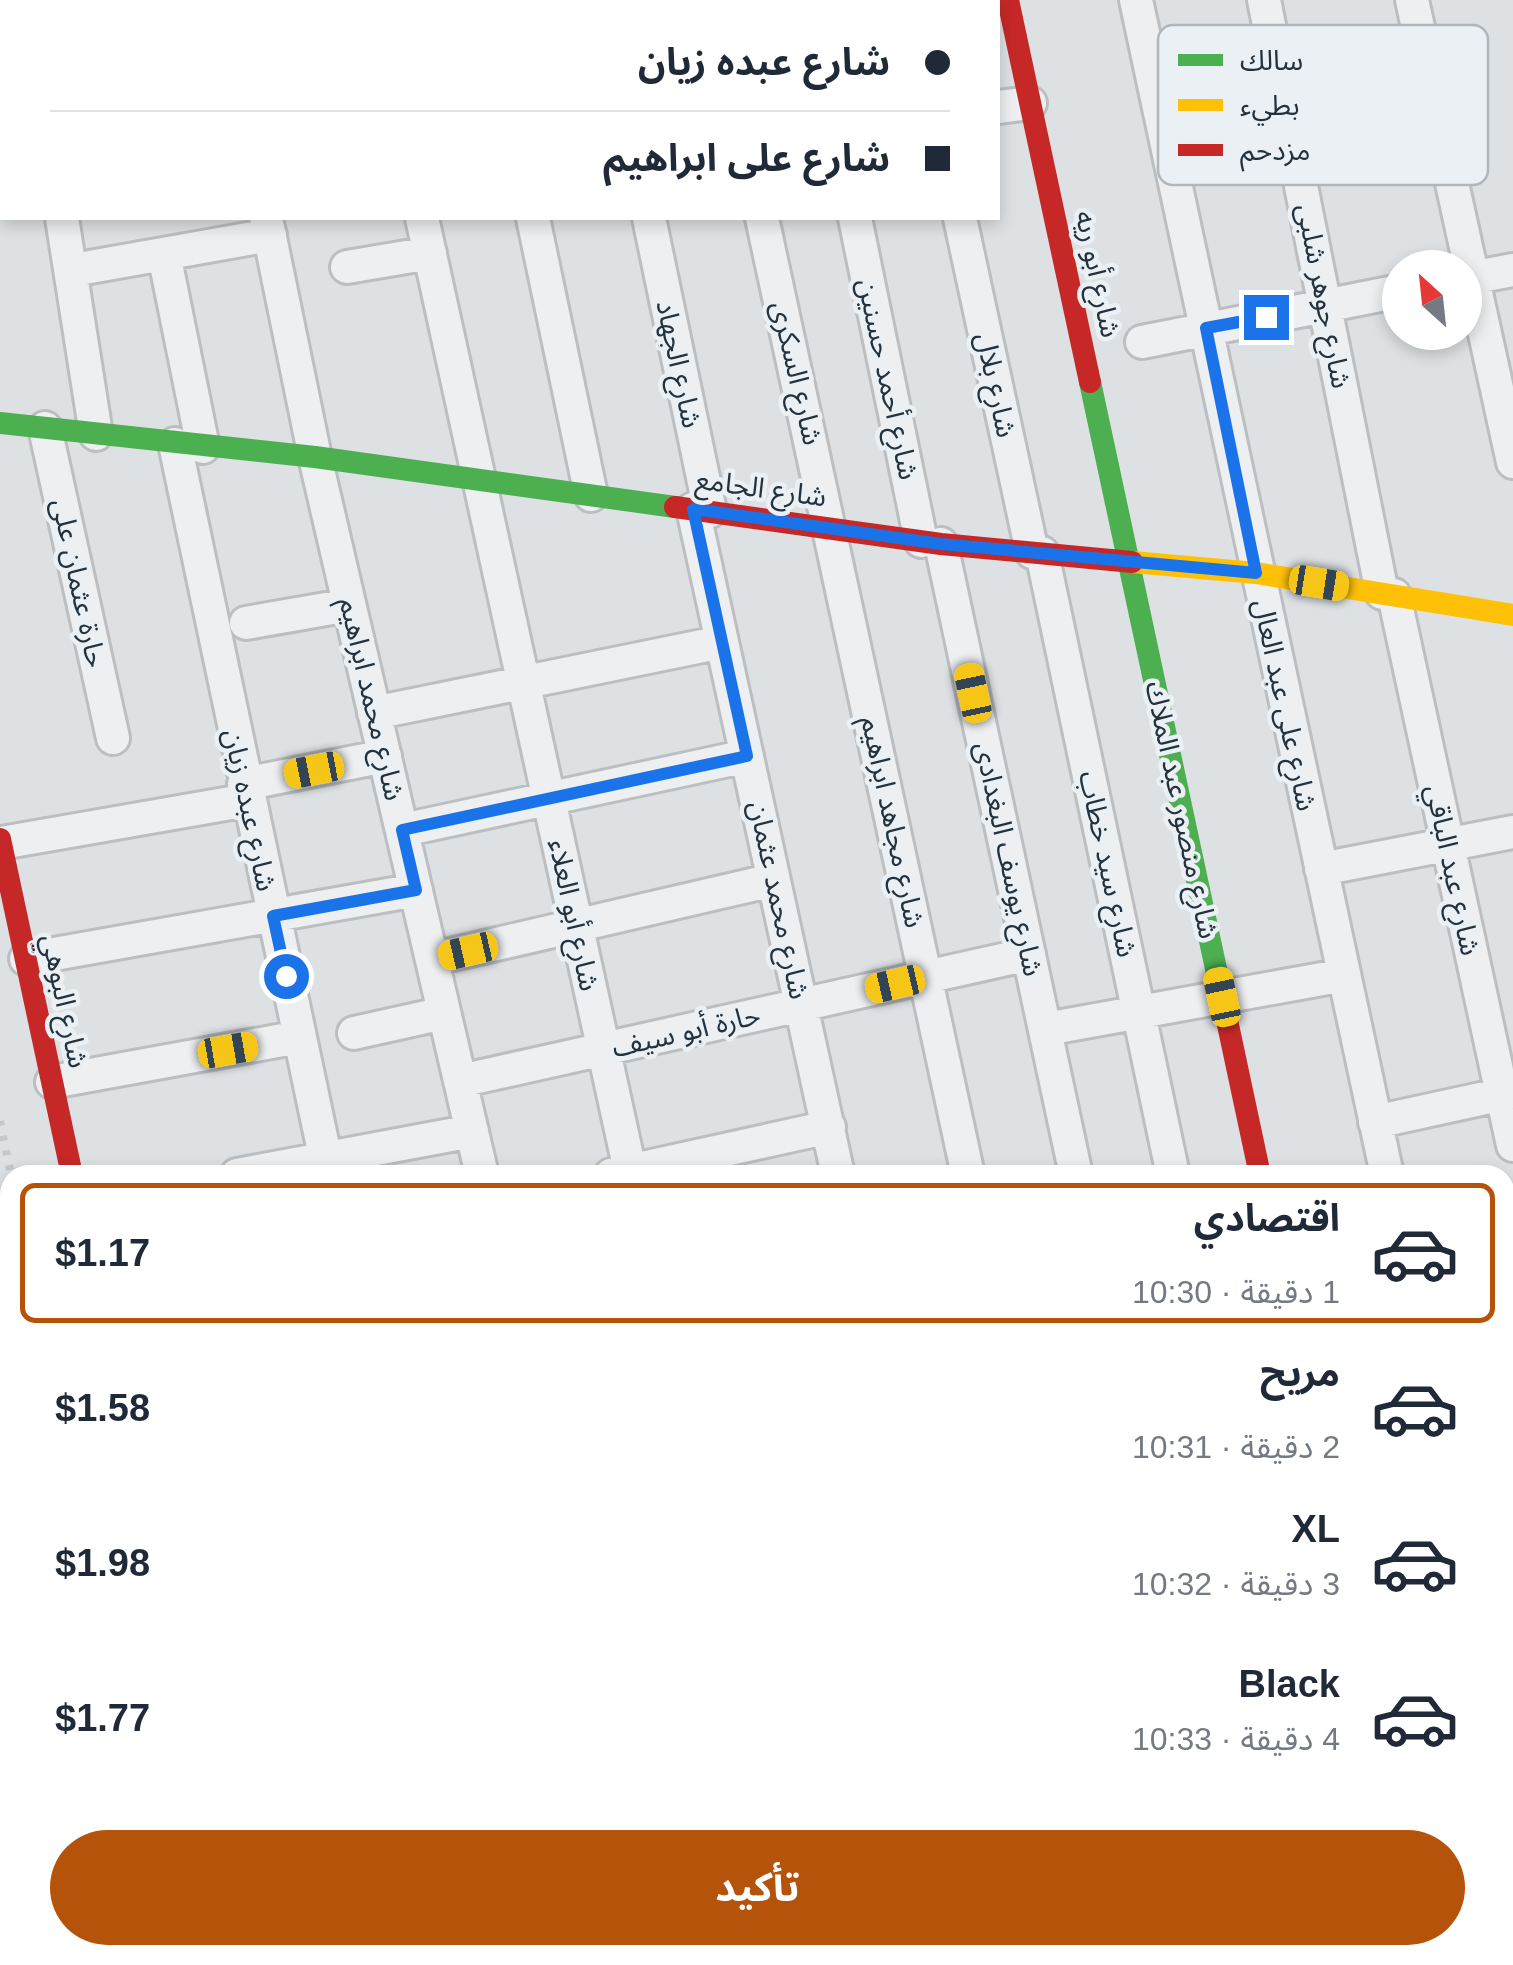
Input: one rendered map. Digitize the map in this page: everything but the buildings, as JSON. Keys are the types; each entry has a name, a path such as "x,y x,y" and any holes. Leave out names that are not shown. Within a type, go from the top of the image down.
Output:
{"street":[{"name":"شارع أبو ريه","path":"1008,0 1014,105 1130,562"},
{"name":"شارع على عبد العال","path":"1136,0 1158,103"},
{"name":"شارع جوهر شلبى","path":"1264,0 1269,25"},
{"path":"1412,0 1417,25"},
{"name":"شارع على عبد العال","path":"1175,185 1384,1165"},
{"name":"شارع جوهر شلبى","path":"1301,185 1388,594"},
{"path":"1450,185 1463,250"},
{"path":"62,220 96,434"},
{"name":"شارع أبو العلاء","path":"422,220 604,1049 623,1165"},
{"path":"534,220 591,495"},
{"name":"شارع الجهاد","path":"648,220 702,510"},
{"name":"شارع السكرى","path":"762,220 832,528"},
{"name":"شارع أحمد حسنين","path":"855,220 931,542"},
{"name":"شارع بلال","path":"960,220 1037,553"},
{"path":"72,270 164,254 268,226"},
{"name":"شارع محمد ابراهيم","path":"268,226 315,457 480,1165"},
{"path":"346,267 430,253"},
{"name":"شارع عبده زيان","path":"164,254 189,445 246,792 327,1165"},
{"path":"1482,276 1513,270"},
{"path":"1142,342 1382,295"},
{"path":"1482,332 1513,462"},
{"name":"شارع الجامع","path":"0,423 315,457 931,542 1256,573 1513,615"},
{"name":"حارة عثمان على","path":"46,428 114,738"},
{"name":"شارع محمد عثمان","path":"702,510 722,642 836,1165"},
{"name":"شارع مجاهد ابراهيم","path":"832,528 966,1165"},
{"name":"شارع يوسف البغدادى","path":"931,542 1029,954 1074,1165"},
{"name":"شارع سيد خطاب","path":"1037,553 1171,1165"},
{"name":"شارع منصور عبد الملاك","path":"1130,562 1258,1165"},
{"name":"شارع عبد الباقي","path":"1388,594 1508,1093 1513,1145"},
{"path":"246,623 350,605"},
{"path":"374,713 722,642"},
{"path":"0,841 246,792 385,756"},
{"path":"402,830 747,756"},
{"path":"1321,869 1513,832"},
{"name":"شارع البوهي","path":"0,841 70,1165"},
{"path":"432,959 773,880"},
{"path":"26,959 416,890"},
{"name":"حارة أبو سيف","path":"460,1081 1029,954"},
{"path":"1046,1029 1344,974"},
{"path":"354,1033 444,1013"},
{"path":"52,1082 299,1037"},
{"path":"1375,1122 1508,1093"},
{"path":"663,1165 828,1127"},
{"path":"335,1165 472,1130"}],"railway":[{"path":"0,1121 9,1165"}],"traffic: fast":[{"path":"1090,382 1218,978"},
{"path":"0,423 315,457 675,507"}],"traffic: slow":[{"path":"1132,562 1256,573 1513,615"}],"traffic: jam":[{"path":"1008,0 1090,382"},
{"path":"675,507 941,544 1132,562"},
{"path":"0,839 70,1165"},
{"path":"1218,978 1258,1165"}],"route":[{"path":"286,976 273,916 416,890 402,830 747,756 693,509 941,544 1256,573 1206,328 1266,317"}]}
